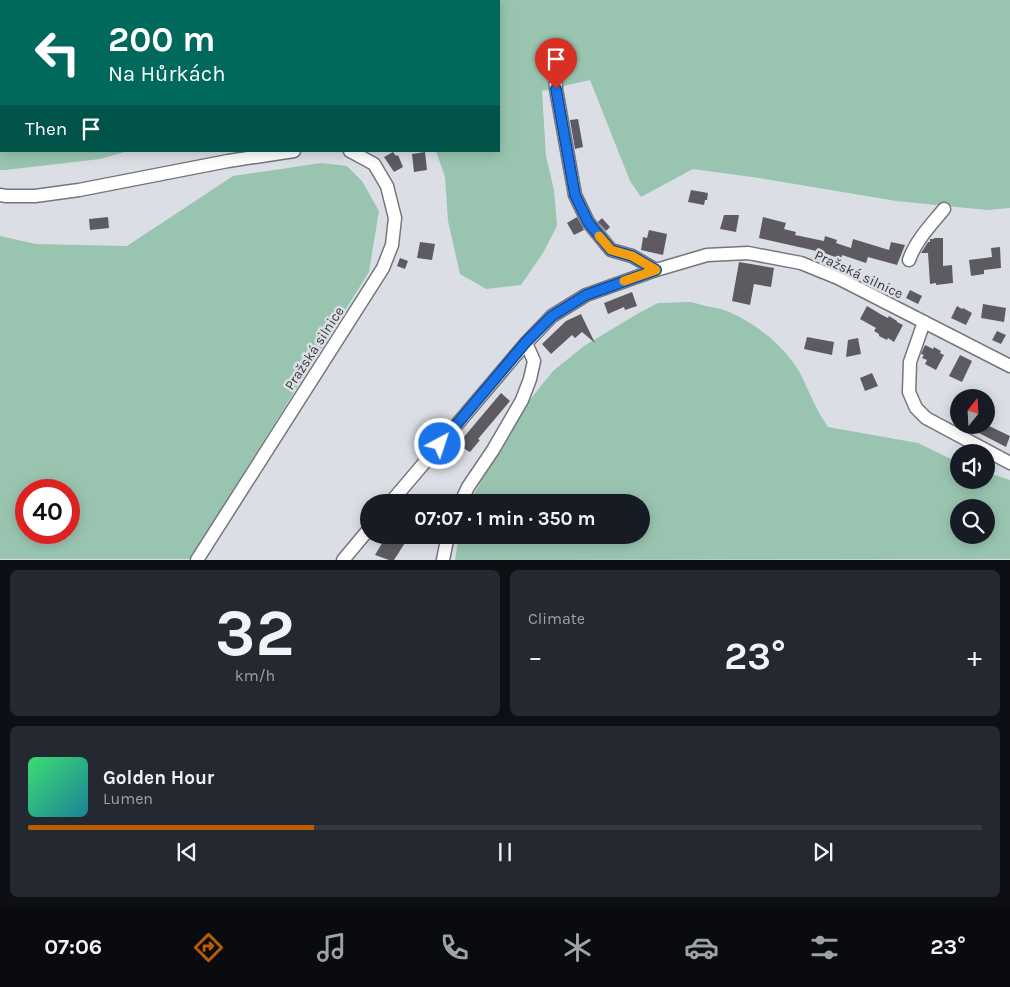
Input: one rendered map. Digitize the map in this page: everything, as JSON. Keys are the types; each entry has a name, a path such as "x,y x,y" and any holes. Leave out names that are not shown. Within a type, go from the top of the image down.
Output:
{"street":[{"path":"554,53 556,89 575,195 588,222 611,250 632,256 656,270"},
{"path":"0,195 35,196 70,191 228,161 287,152"},
{"name":"Pražská silnice","path":"197,560 383,268 389,253 392,245 395,218 387,186 374,164 352,152"},
{"path":"909,260 912,250 925,231 944,209"},
{"name":"Pražská silnice","path":"398,494 526,342 552,316 586,295 656,270 707,255 748,253 800,263 838,278 1010,366"},
{"path":"924,322 910,362 910,392 916,408 926,418 1010,463"},
{"path":"464,494 522,400 534,361 526,342"},
{"path":"343,560 360,540"},
{"path":"444,560 447,544"}],"green space":[{"path":"500,0 1010,0 1010,208 987,210 896,201 693,169 641,197 630,181 590,80 542,91 546,156 554,190 557,226 543,253 521,285 486,289 460,274 448,221 445,177 436,152 500,152"},
{"path":"0,152 124,152 100,159 0,170"},
{"path":"321,163 347,166 362,181 379,211 369,272 190,559 0,559 0,236 36,244 127,246 233,176"},
{"path":"691,302 732,313 766,334 785,353 800,373 828,427 918,443 950,459 950,489 995,489 995,475 1010,480 1010,559 455,560 458,544 650,544 650,494 474,494 521,411 553,371 584,346 658,303"}],"building":[{"path":"578,119 583,147 575,149 570,120"},
{"path":"393,152 396,156 398,155 403,167 394,172 384,157"},
{"path":"425,152 427,170 414,172 412,154"},
{"path":"691,190 708,193 704,205 688,202"},
{"path":"724,215 739,215 736,232 720,229"},
{"path":"108,217 109,228 90,230 89,219"},
{"path":"577,217 584,230 574,235 567,223"},
{"path":"763,217 786,223 784,229 796,232 795,235 824,241 825,236 837,240 836,243 851,248 853,239 889,250 891,242 905,245 897,265 868,257 866,263 842,255 841,259 821,252 759,238"},
{"path":"602,218 610,227 606,231 598,222"},
{"path":"649,230 667,234 663,255 641,250 643,237 647,238"},
{"path":"943,238 943,266 952,265 953,283 930,284 928,253 921,253 928,242 930,242 930,239"},
{"path":"420,242 435,244 432,260 417,258"},
{"path":"1000,247 1001,268 984,270 984,274 971,276 969,260 992,257 991,248"},
{"path":"400,258 408,261 405,269 397,266"},
{"path":"739,262 774,268 771,287 754,284 750,305 732,301"},
{"path":"910,290 922,296 918,304 906,298"},
{"path":"632,292 637,306 625,310 624,307 608,314 604,303"},
{"path":"983,304 1006,308 1004,322 981,318"},
{"path":"867,306 903,325 894,342 879,336 874,331 876,328 860,319"},
{"path":"957,306 972,313 966,325 951,318"},
{"path":"581,314 595,343 582,332 575,338 572,335 551,354 542,344 566,321"},
{"path":"997,331 1006,335 1001,344 992,340"},
{"path":"807,337 834,342 832,355 804,349"},
{"path":"858,338 861,354 846,357 848,340"},
{"path":"925,345 933,349 934,347 944,355 936,370 925,364 927,360 922,358 924,355 921,354"},
{"path":"960,355 972,361 962,382 949,376"},
{"path":"872,373 878,386 865,391 860,378"},
{"path":"501,393 510,401 478,439 480,440 470,452 468,451 458,444"},
{"path":"995,429 1010,436 1006,447 981,434 995,434"},
{"path":"382,544 404,544 394,560 375,555"}],"slow traffic":[{"path":"599,236 611,250 632,256 656,270 624,281"}],"route":[{"path":"440,444 526,342 552,316 586,295 656,270 632,256 611,250 588,222 575,195 556,89"}]}
